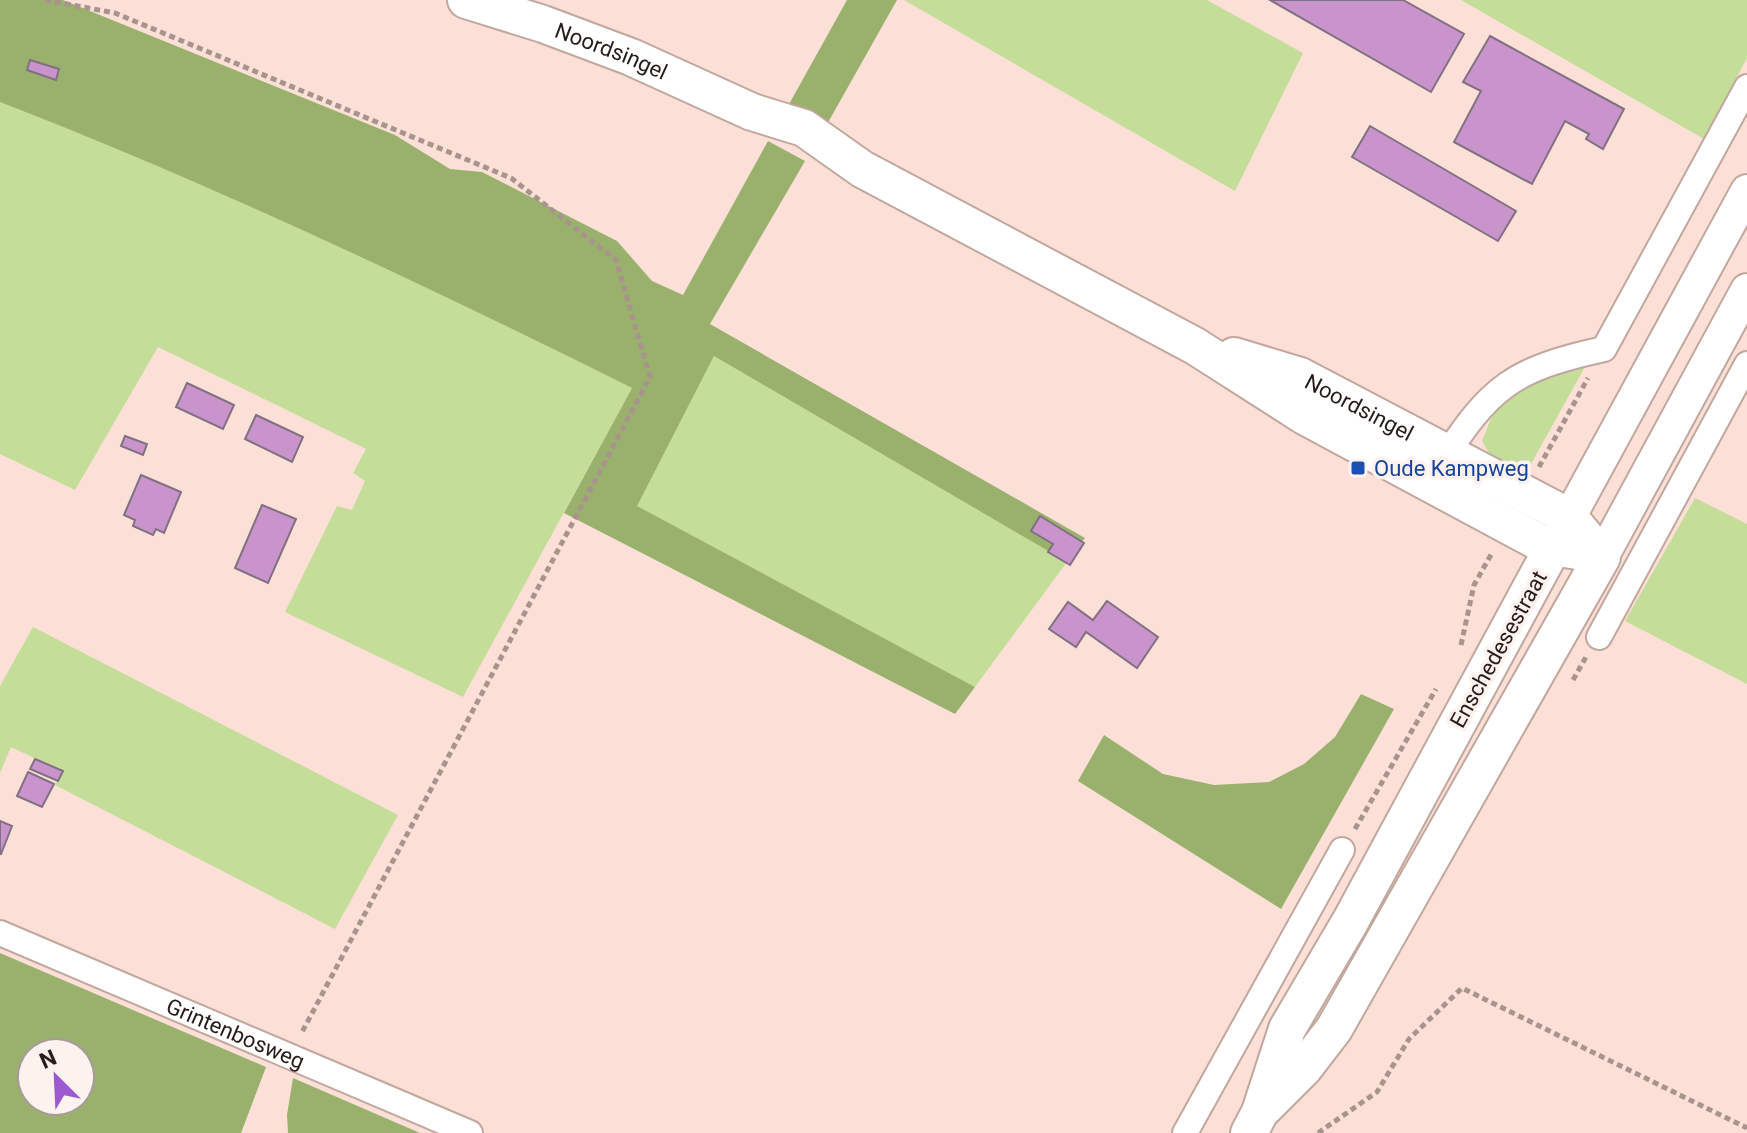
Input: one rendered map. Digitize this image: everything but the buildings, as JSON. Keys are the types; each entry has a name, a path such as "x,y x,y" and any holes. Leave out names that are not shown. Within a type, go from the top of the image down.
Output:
{"main road":[{"name":"Noordsingel","path":"466,0 543,24 631,57 752,112 804,128 862,169 1195,346 1306,417 1437,470 1525,494 1569,517 1602,557"},
{"name":"Noordsingel","path":"1437,470 1507,525 1552,549"},
{"name":"Enschedesestraat","path":"1254,1123 1287,1029 1350,922 1552,549"},
{"name":"Enschedesestraat","path":"1254,1123 1304,1068 1334,1029 1602,557"}],"street":[{"path":"1437,470 1481,407 1503,384 1524,372 1604,349 1747,87"},
{"name":"Enschedesestraat","path":"1552,549 1747,191"},
{"name":"Enschedesestraat","path":"1602,557 1747,290"},
{"path":"1599,637 1747,364"},
{"name":"Noordsingel","path":"1552,549 1602,557"},
{"path":"1185,1133 1342,850"},
{"name":"Grintenbosweg","path":"0,933 470,1133"}],"path":[{"path":"45,0 115,13 511,178 616,260 650,377 289,1056"},
{"path":"1525,494 1604,349"},
{"path":"1461,647 1474,585 1507,525"},
{"path":"1342,850 1437,687"},
{"path":"1318,1133 1377,1092 1409,1039 1462,988 1747,1128"}],"green space":[{"path":"0,0 63,0 395,135 450,169 482,172 617,241 652,281 683,295 768,141 805,161 710,324 1085,538 1067,562 714,356 637,506 975,687 955,714 564,513 632,388 319,238 161,168 0,102"},
{"path":"847,0 897,0 826,126 788,106"},
{"path":"904,0 1207,0 1303,53 1235,191"},
{"path":"1461,0 1747,0 1747,58 1704,139"},
{"path":"0,102 161,168 319,238 632,388 463,697 285,612 337,506 352,510 365,481 353,473 366,449 158,347 75,490 0,454"},
{"path":"714,356 1067,562 975,687 636,506"},
{"path":"1586,365 1526,473 1510,472 1499,466 1482,441 1496,406 1523,384"},
{"path":"1695,498 1747,524 1747,684 1625,621"},
{"path":"33,627 398,815 335,929 55,785 62,771 11,747 0,773 0,686"},
{"path":"1361,694 1394,709 1281,909 1078,781 1104,735 1163,774 1214,785 1269,782 1304,764 1335,737"},
{"path":"0,953 266,1067 241,1133 0,1133"},
{"path":"293,1078 420,1133 288,1133 287,1115"}],"place":[{"name":"Oude Kampweg","path":"1358,468"}]}
